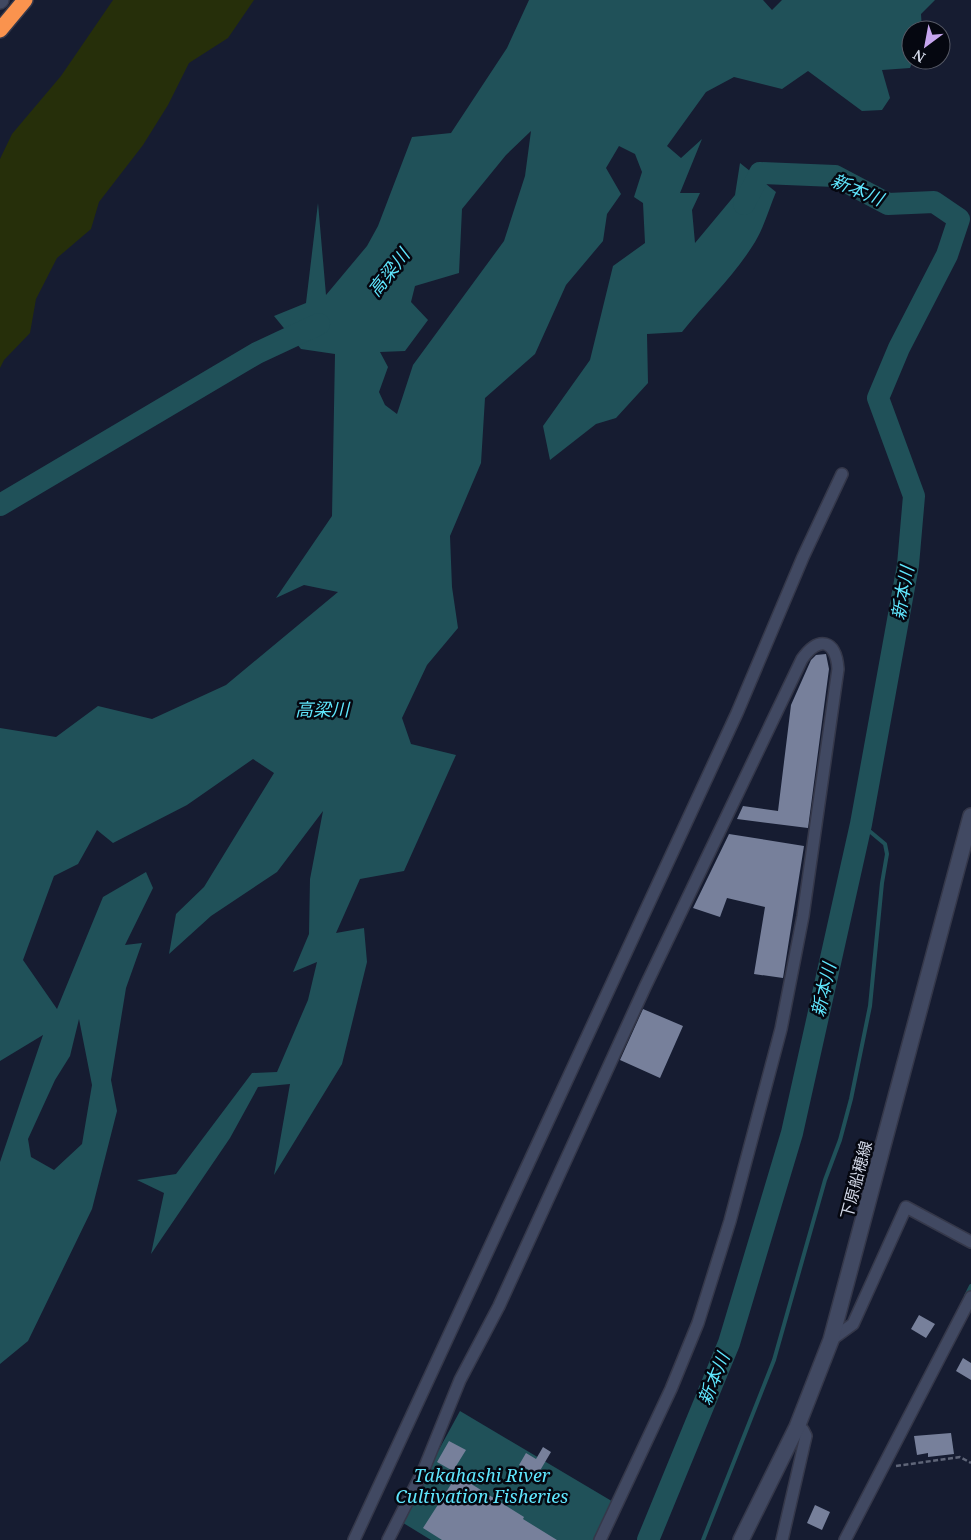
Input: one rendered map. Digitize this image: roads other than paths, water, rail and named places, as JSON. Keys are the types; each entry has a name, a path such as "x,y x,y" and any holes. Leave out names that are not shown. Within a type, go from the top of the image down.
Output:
{"highway":[{"path":"0,30 25,0"}],"main road":[{"name":"下原船穂線","path":"741,1540 797,1427 831,1340 971,816"}],"street":[{"path":"354,1540 729,730 803,557 842,474"},
{"path":"388,1540 424,1469 460,1380 499,1306 641,995 760,744 802,659 810,648 816,644 825,644 832,649 837,657 838,669 803,916 781,1029 730,1221 698,1323 636,1467 600,1540"},
{"path":"831,1340 853,1324 906,1207 971,1242"},
{"path":"845,1540 971,1297"},
{"path":"782,1540 806,1436 803,1430 797,1427"}],"water":[{"name":"高梁川","path":"529,0 763,0 772,10 782,0 935,0 921,14 921,20 901,20 901,69 882,70 890,98 882,110 862,111 808,71 782,89 734,77 706,92 667,146 681,158 702,139 680,193 700,193 692,210 695,243 735,195 740,163 776,192 764,224 739,266 682,332 647,334 648,383 616,418 596,424 550,460 543,426 590,360 613,266 645,243 643,203 634,197 642,172 635,154 619,146 606,168 621,194 607,214 603,241 566,285 535,354 485,398 481,463 450,536 452,587 458,628 427,665 402,718 411,744 456,755 404,871 360,879 336,933 364,928 367,962 342,1064 274,1175 290,1084 258,1087 230,1138 151,1254 164,1193 137,1180 176,1174 252,1073 277,1072 308,1000 317,962 293,972 309,934 310,879 323,811 277,872 211,916 169,954 176,914 204,887 274,773 253,759 187,805 113,843 97,830 78,864 54,876 23,960 57,1009 103,897 146,872 153,888 125,945 142,943 126,988 111,1080 117,1111 92,1209 28,1341 0,1364 0,1162 43,1035 0,1061 0,728 56,737 98,706 152,719 226,685 338,592 304,585 276,598 332,516 335,354 301,349 274,316 306,303 318,203 326,295 367,246 378,226 412,137 451,133 507,48","holes":["531,131 525,176 504,241 413,365 397,414 385,405 379,392 388,367 380,352 405,351 428,320 411,302 415,286 459,273 462,209 506,155","79,1019 92,1085 82,1144 54,1170 31,1157 28,1139 55,1080 70,1056"]},
{"name":"Takahashi River Cultivation Fisheries","path":"460,1411 615,1503 595,1540 431,1540 400,1521"}],"waterway":[{"name":"新本川","path":"648,1540 729,1343 792,1133 861,824 908,565 914,496 878,398 899,348 947,255 959,219 934,202 888,204 835,176 760,173 744,204"},
{"path":"0,505 257,353 319,324"},
{"path":"703,1540 774,1360 825,1180 840,1140 851,1099 870,1006 882,883 887,854 885,844 861,824"},
{"path":"966,1296 971,1286"}]}
